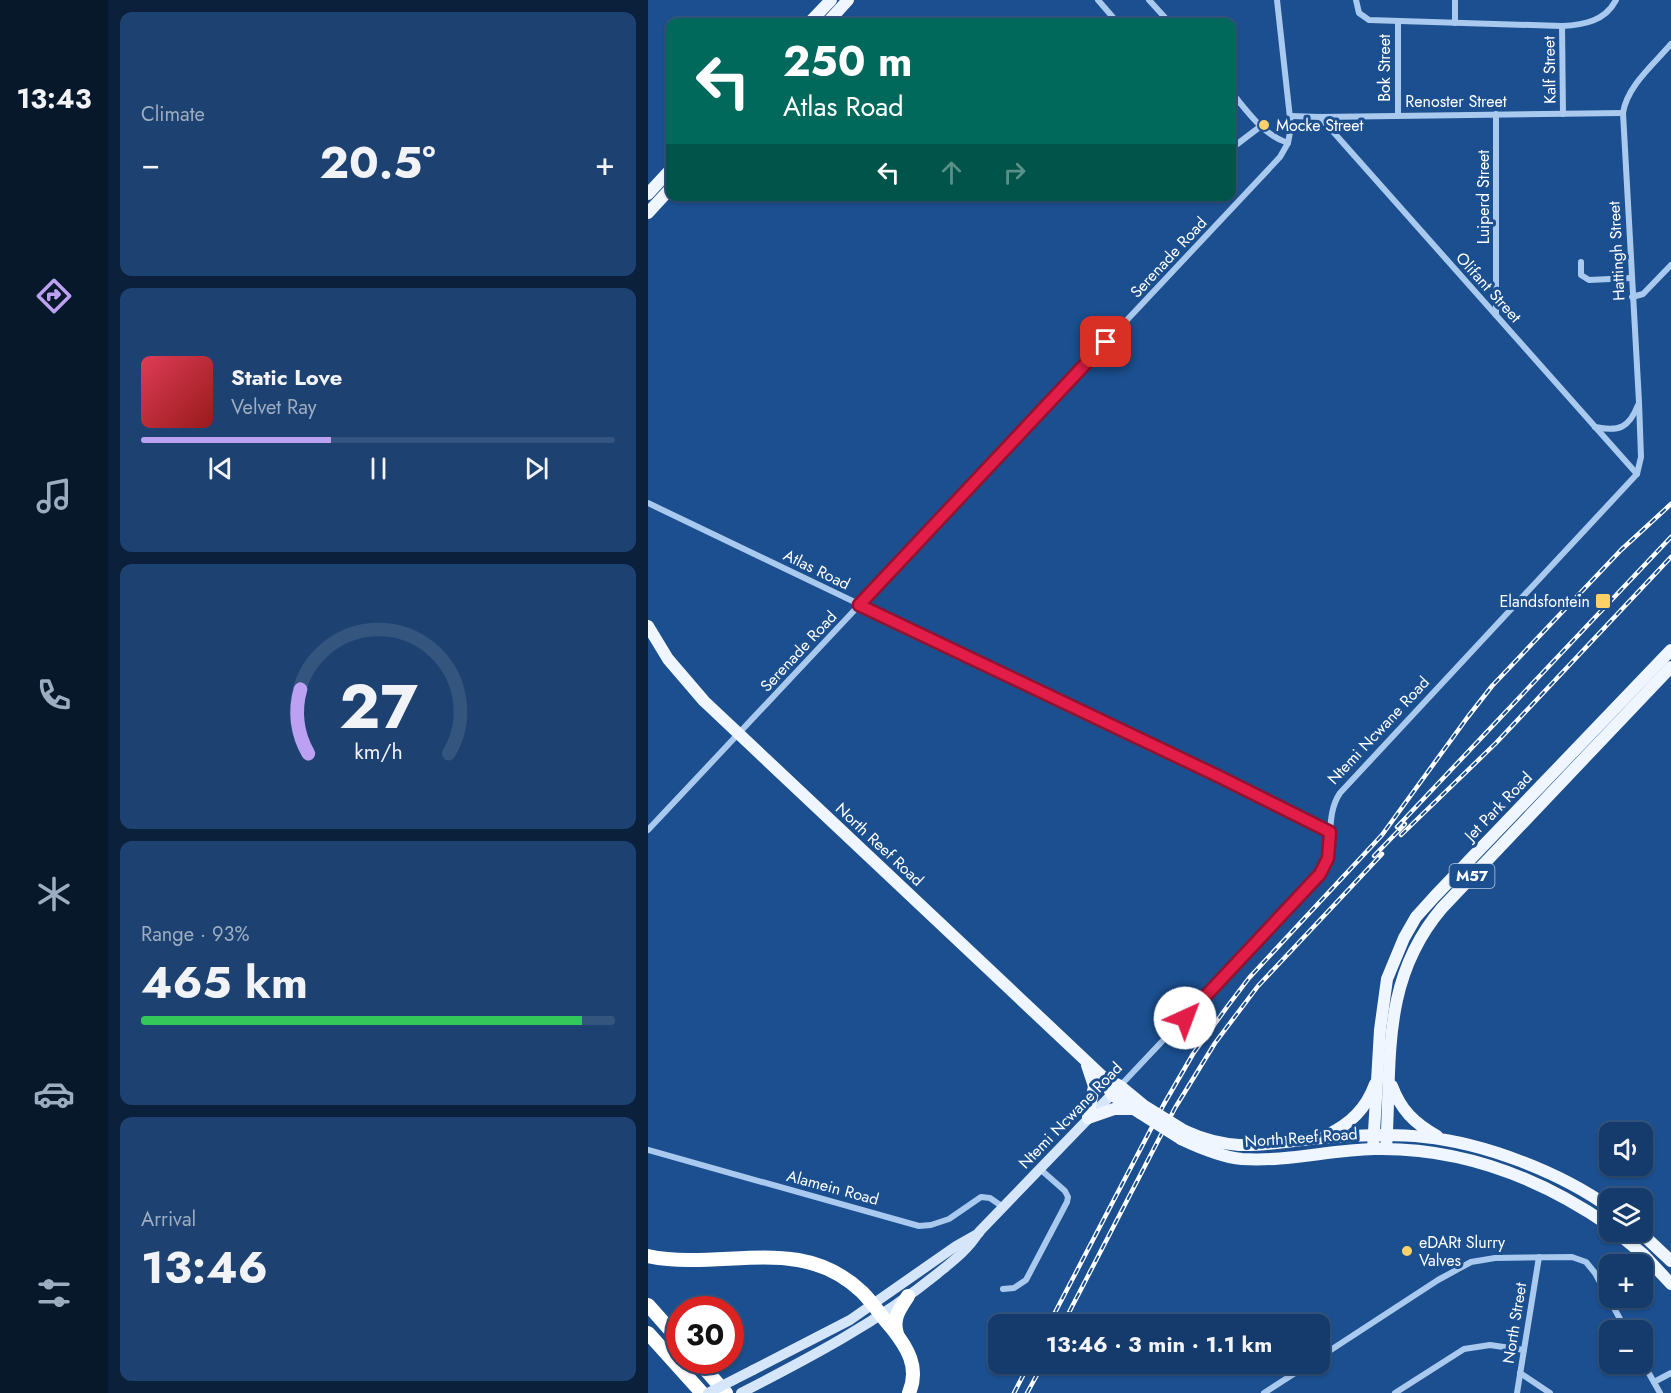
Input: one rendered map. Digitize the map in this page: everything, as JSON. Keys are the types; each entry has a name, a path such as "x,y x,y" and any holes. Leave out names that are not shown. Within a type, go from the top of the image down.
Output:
{"highway":[{"path":"648,1256 685,1260 767,1257 803,1260 832,1270 853,1284 877,1310 907,1349 914,1370 909,1393"},
{"path":"898,1336 895,1325 896,1316 908,1296"},
{"path":"648,1305 666,1325"},
{"path":"648,1333 702,1393"},
{"path":"709,1374 726,1393"}],"main road":[{"path":"814,18 831,0"},
{"path":"832,18 848,0"},
{"path":"648,194 666,174"},
{"path":"648,213 666,193"},
{"name":"North Reef Road","path":"648,626 681,676 704,701 1084,1057 1116,1090 1139,1109 1208,1151 1240,1159 1263,1160 1333,1151 1386,1149"},
{"name":"Jet Park Road","path":"1386,1149 1381,1135 1384,1078 1382,1004 1387,979 1404,938 1416,917 1671,650"},
{"name":"Jet Park Road","path":"1384,1078 1393,1011 1398,992 1413,951 1432,920 1671,668"},
{"path":"1084,1057 1094,1086 1088,1118 1114,1109 1139,1109"},
{"path":"1320,1138 1341,1128 1356,1117 1384,1078 1408,1116 1419,1126 1441,1139"},
{"name":"Ntemi Ncwane Road","path":"708,1393 832,1330 908,1296 965,1251 979,1232 1116,1090"},
{"name":"North Reef Road","path":"1183,1135 1231,1146 1251,1146 1320,1138 1381,1135"},
{"path":"1381,1135 1441,1139 1527,1163 1582,1189 1599,1201"},
{"name":"Jet Park Road","path":"1373,1149 1381,1135"},
{"path":"1386,1149 1418,1150 1496,1167 1537,1182 1599,1219"},
{"name":"Ntemi Ncwane Road","path":"741,1393 826,1348 956,1246 979,1232"},
{"path":"1628,1242 1671,1284"},
{"path":"1651,1242 1671,1261"}],"street":[{"path":"1098,0 1114,18"},
{"path":"1149,0 1165,18"},
{"path":"1236,98 1261,126 1288,143 1291,116 1277,0"},
{"path":"1356,0 1357,9 1365,18 1398,22 1562,26 1594,21 1606,14 1616,0"},
{"path":"1455,0 1455,23"},
{"name":"Bok Street","path":"1398,22 1398,115"},
{"name":"Kalf Street","path":"1562,26 1563,114"},
{"name":"Hattingh Street","path":"1637,474 1641,457 1639,402 1623,113 1631,91 1671,44"},
{"name":"Renoster Street","path":"1291,116 1623,113"},
{"name":"Luiperd Street","path":"1496,114 1496,315"},
{"name":"Olifant Street","path":"1320,117 1637,474"},
{"path":"1236,145 1261,126"},
{"name":"Serenade Road","path":"648,830 1280,157 1288,143"},
{"path":"1581,262 1581,275 1589,280 1631,278"},
{"path":"1632,297 1643,294 1671,265"},
{"path":"1595,427 1610,430 1621,427 1632,418 1639,402"},
{"name":"Ntemi Ncwane Road","path":"1116,1090 1320,874 1328,858 1334,805 1344,788 1637,474"},
{"name":"Atlas Road","path":"648,503 1330,832"},
{"name":"Alamein Road","path":"648,1150 919,1226 932,1225 949,1219 981,1197 990,1198 1003,1207"},
{"path":"1003,1289 1014,1288 1026,1280 1067,1202 1068,1197 1065,1191 1040,1169"},
{"name":"North Street","path":"1517,1393 1539,1257"},
{"path":"1330,1351 1461,1266 1483,1259 1572,1257 1586,1262 1596,1273 1621,1320"},
{"path":"1395,1393 1464,1349 1490,1345 1524,1350"},
{"path":"1520,1373 1550,1393"},
{"path":"1654,1382 1671,1373"},
{"path":"1264,1393 1294,1374"},
{"path":"1649,1374 1660,1393"},
{"path":"1274,1386 1278,1393"}],"railway":[{"path":"1054,1314 1164,1104 1193,1054 1249,978 1382,835 1492,686 1621,550 1671,504"},
{"path":"1397,827 1671,537"},
{"path":"1401,835 1496,743 1671,557"},
{"path":"1374,856 1405,824"},
{"path":"1068,1314 1175,1108 1215,1043 1258,986 1382,854"},
{"path":"1014,1393 1024,1374"},
{"path":"1027,1393 1037,1374"}],"place":[{"name":"Mocke Street","path":"1264,125"},
{"name":"Elandsfontein","path":"1603,601"},
{"name":"eDARt Slurry Valves","path":"1407,1251"}],"route":[{"path":"1106,342 859,605 1330,832 1328,858 1320,874 1185,1018"}]}
